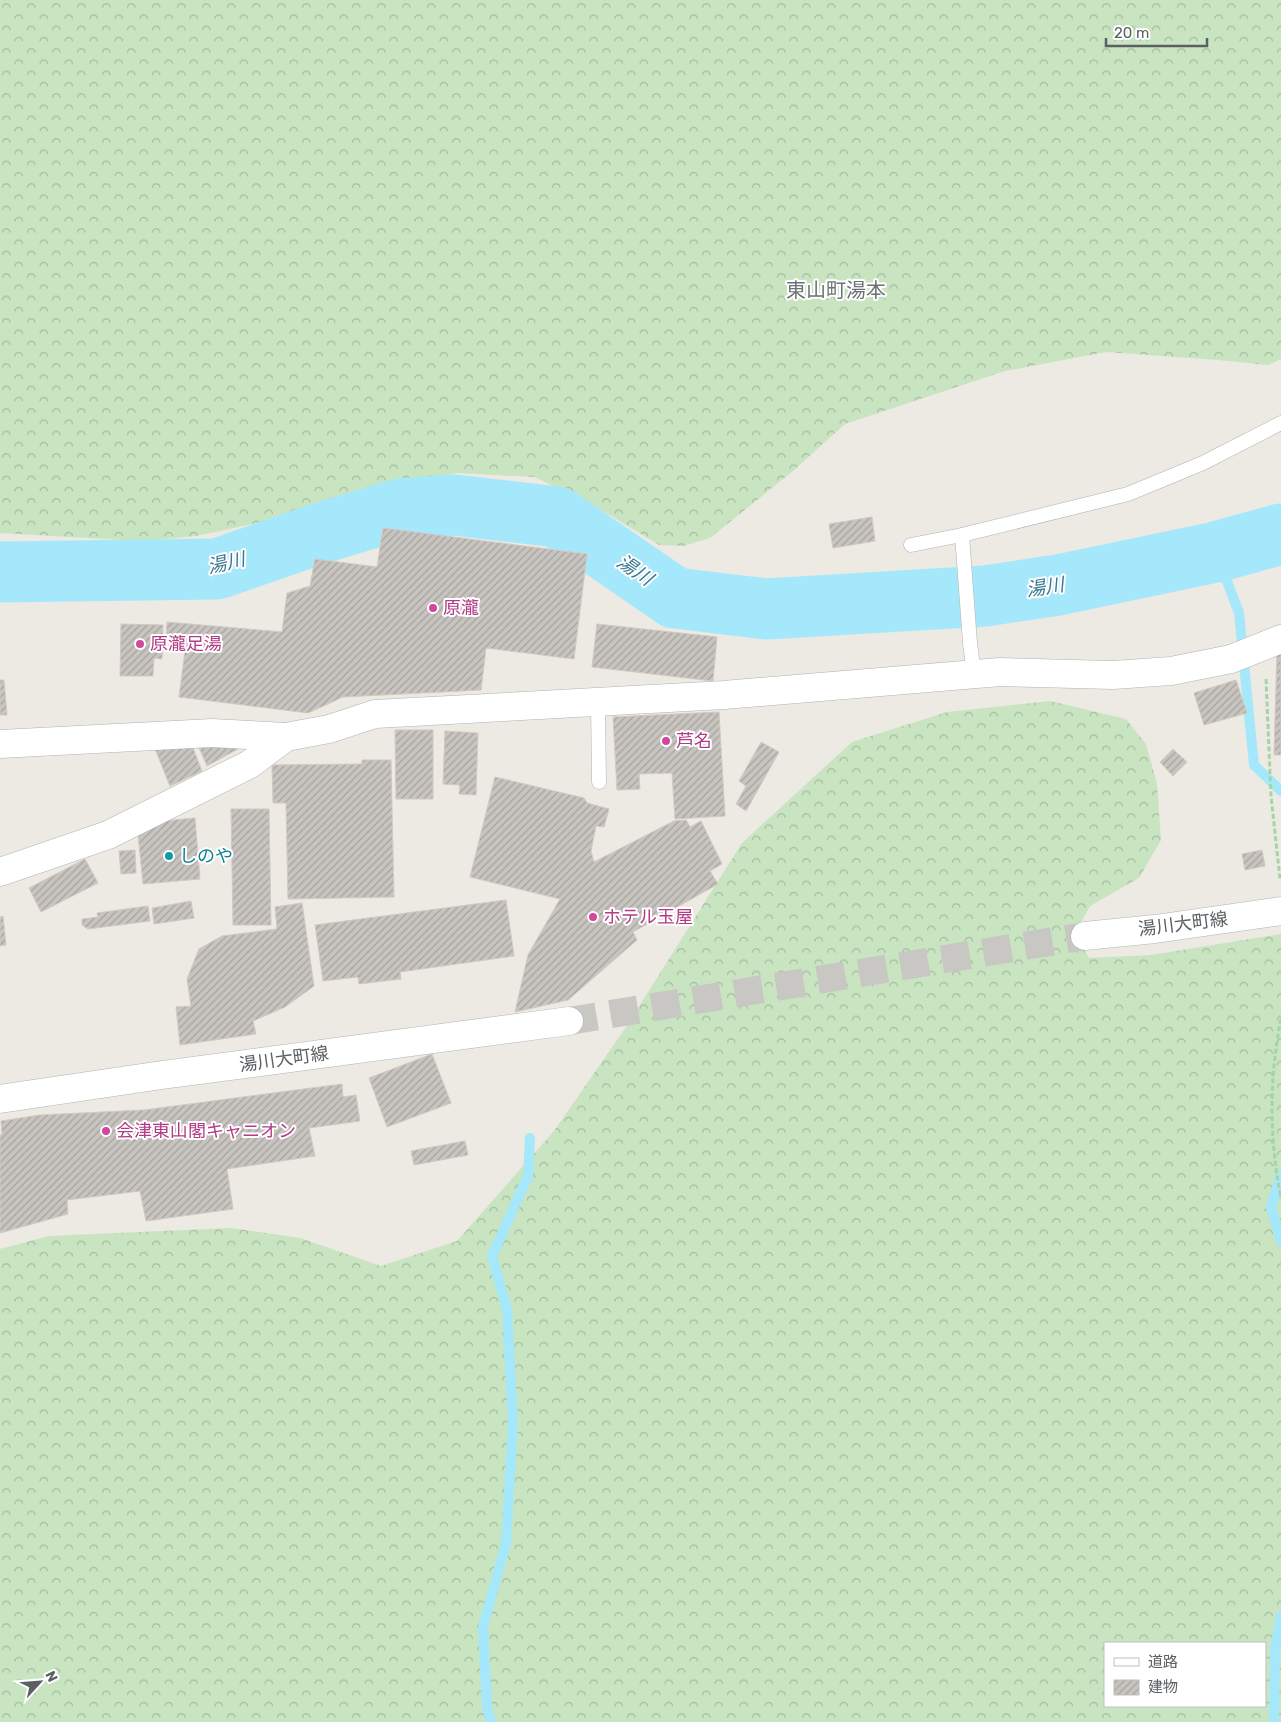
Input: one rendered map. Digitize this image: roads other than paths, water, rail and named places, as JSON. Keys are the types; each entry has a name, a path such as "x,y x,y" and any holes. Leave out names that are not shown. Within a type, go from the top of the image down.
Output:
{"street":[{"path":"0,744 212,733 286,737 329,729 375,714 724,695 1000,672 1113,675 1170,671 1230,659 1273,642"},
{"path":"0,872 108,835 250,764 286,737"},
{"name":"湯川大町線","path":"1085,936 1155,929 1281,912"},
{"name":"湯川大町線","path":"0,1099 162,1075 569,1021"}],"lane":[{"path":"911,545 962,535 1128,494 1203,463 1281,423"},
{"path":"962,535 974,674"},
{"path":"598,702 599,782"}],"waterway":[{"name":"湯川","path":"0,572 217,569 315,535 400,509 454,505 557,517 675,598 766,609 985,596 1058,585 1216,552 1281,534"},
{"path":"1216,552 1239,613 1254,765 1281,791"},
{"path":"491,1722 487,1707 483,1627 506,1543 513,1422 507,1309 492,1256 528,1176 530,1138"},
{"path":"1281,1176 1271,1207 1281,1241"},
{"path":"1274,1722 1275,1651 1281,1616"}],"tunnel":[{"path":"569,1021 1085,936"}],"place":[{"name":"原瀧","path":"433,608"},
{"name":"原瀧足湯","path":"140,644"},
{"name":"芦名","path":"666,741"},
{"name":"しのや","path":"169,856"},
{"name":"ホテル玉屋","path":"593,917"},
{"name":"会津東山閣キャニオン","path":"106,1131"}],"district":[{"name":"東山町湯本","path":"836,290"}]}
